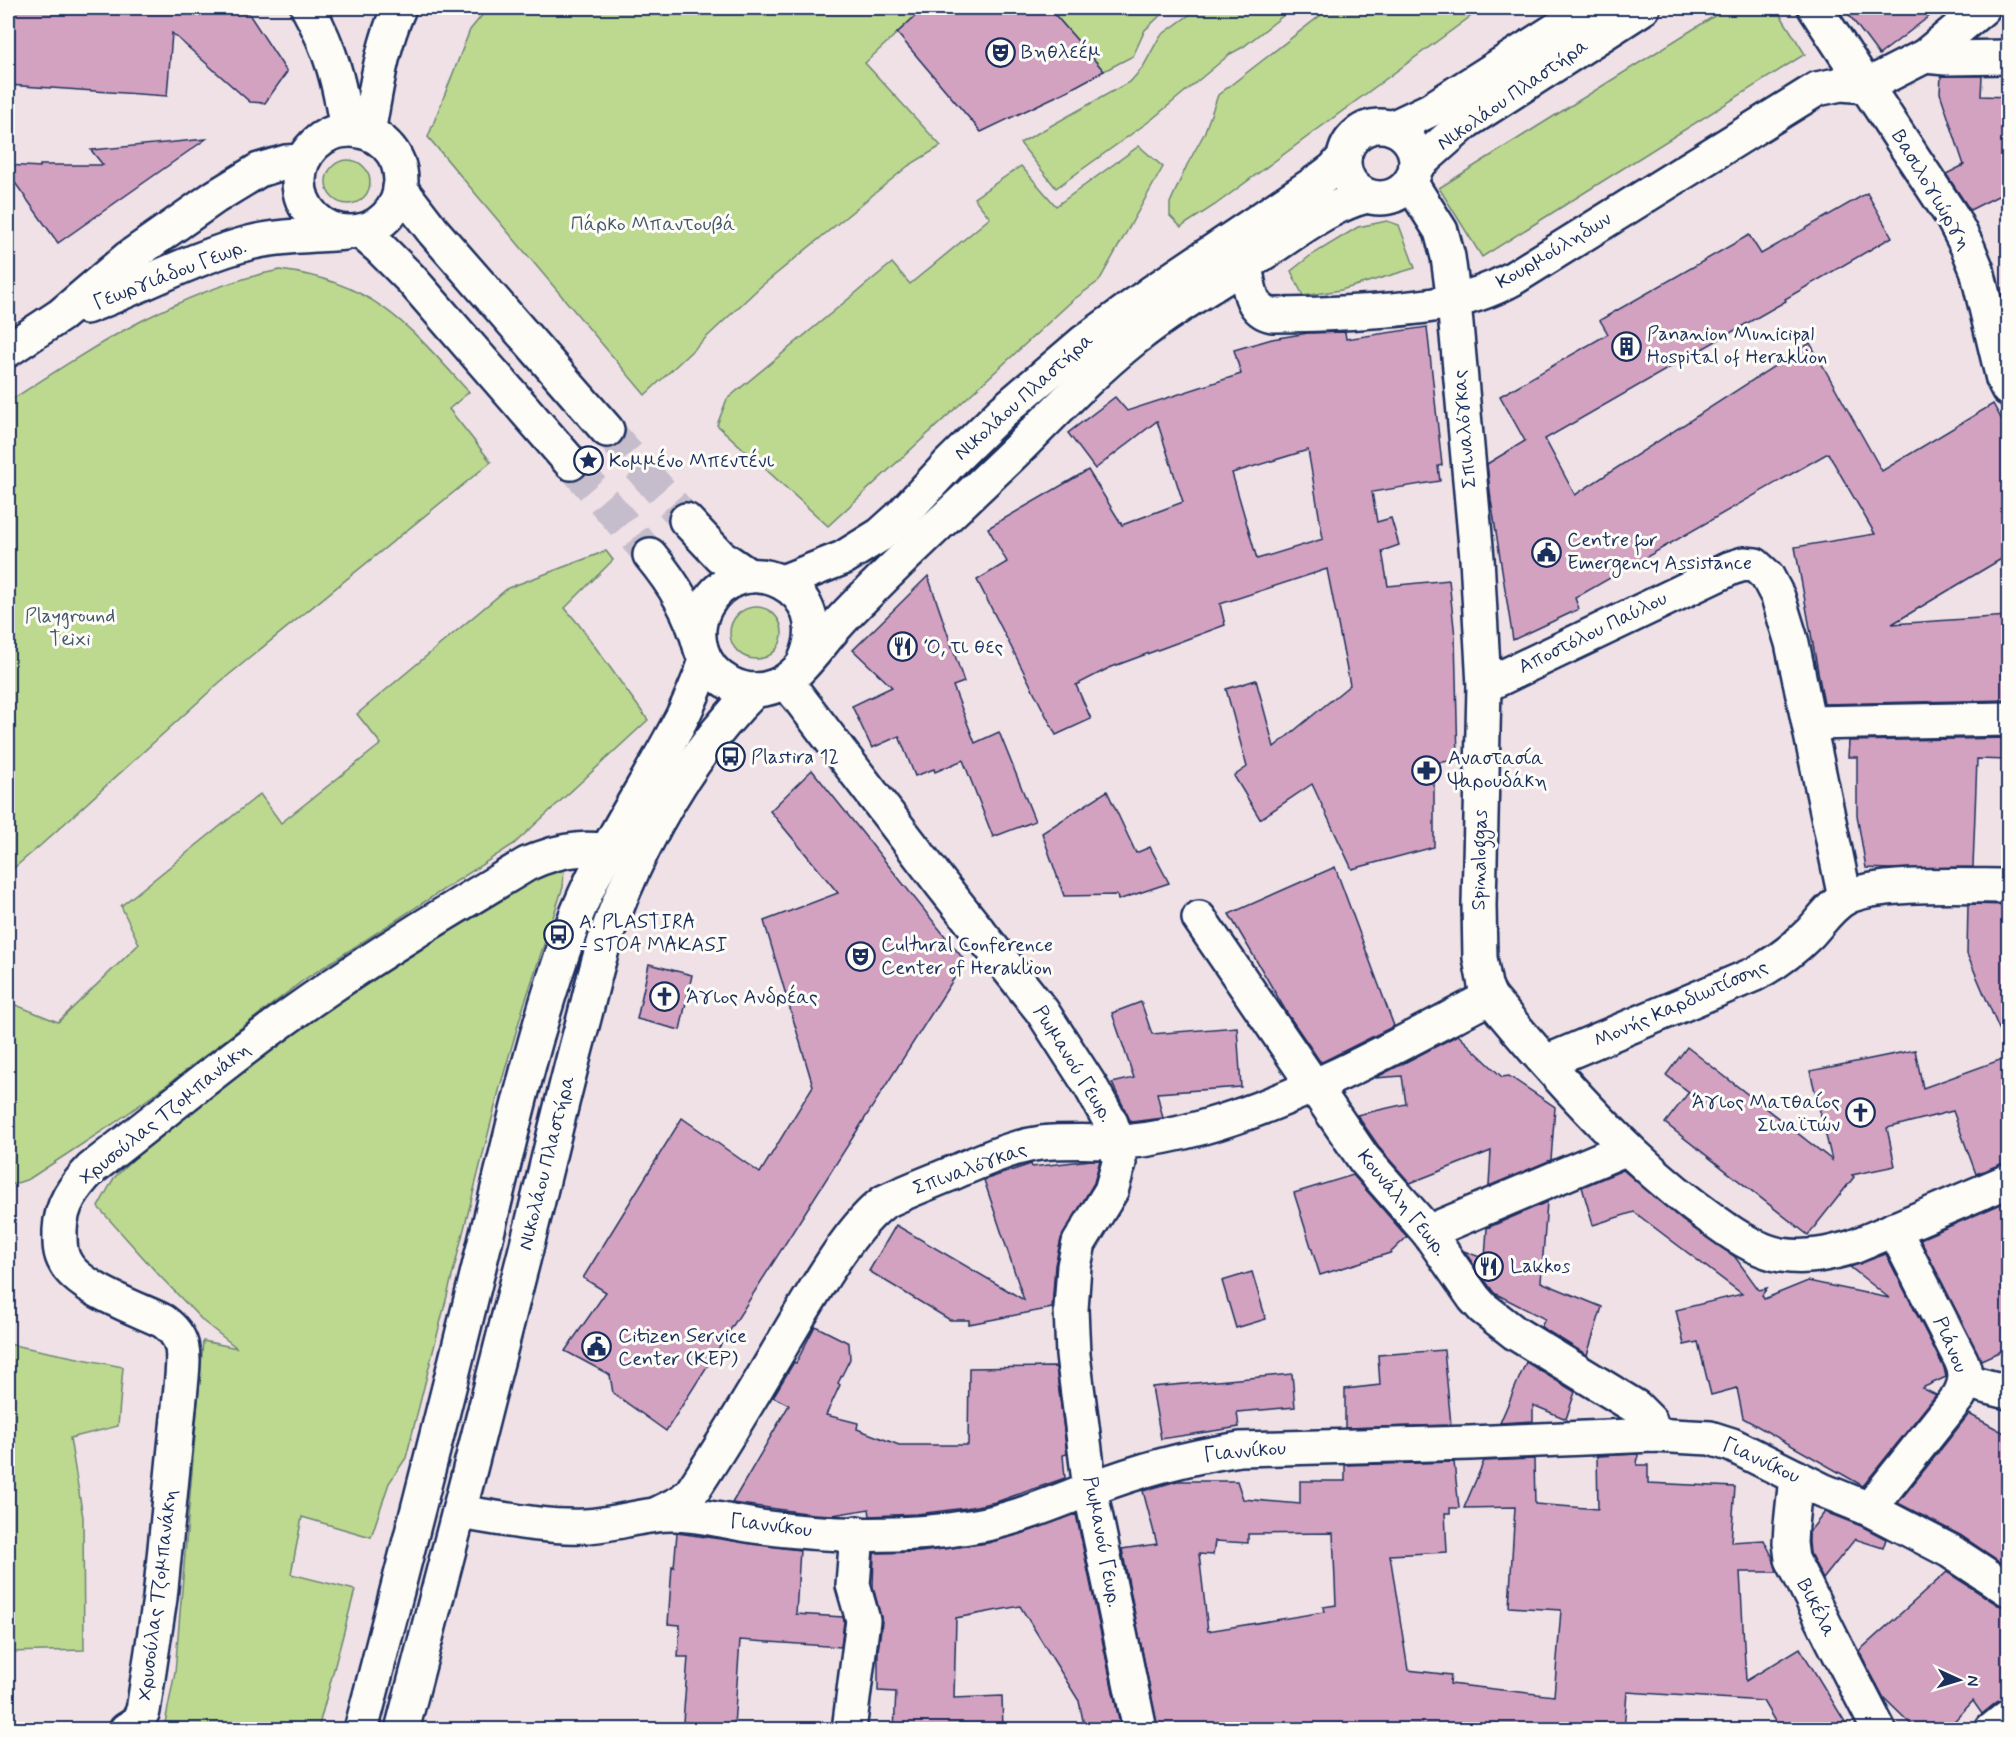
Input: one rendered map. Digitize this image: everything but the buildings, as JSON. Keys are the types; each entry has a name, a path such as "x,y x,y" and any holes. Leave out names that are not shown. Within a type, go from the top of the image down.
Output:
{"street":[{"path":"308,8 330,54 357,131"},
{"path":"357,131 389,29 399,8"},
{"name":"Νικολάου Πλαστήρα","path":"1392,128 1431,110 1590,8"},
{"name":"Νικολάου Πλαστήρα","path":"1413,174 1466,122 1643,8"},
{"name":"Βασιλογιώργη","path":"1815,8 1951,215 1968,248 1977,270 2003,379 2008,389"},
{"path":"1866,86 1912,63 1983,8"},
{"path":"1912,63 1946,58 2008,57"},
{"name":"Κουρμούληδων","path":"1245,265 1254,303 1260,311 1272,315 1401,310 1454,302 1490,290 1512,279 1817,89 1841,84 1866,86"},
{"path":"1376,126 1392,128 1406,136 1414,150 1413,174 1399,193 1375,198 1367,196 1349,180 1344,157 1350,142 1362,131 1376,126"},
{"path":"338,131 357,131 380,140 390,149 397,161 400,188 392,210 375,226 355,232 341,232 320,223 310,213 303,202 299,188 299,175 302,161 313,145 338,131"},
{"name":"Νικολάου Πλαστήρα","path":"782,582 843,558 880,535 995,419 1085,341 1151,293 1322,178 1344,157"},
{"name":"Γεωργιάδου Γεωρ.","path":"8,350 61,315 128,258 215,196 260,170 286,162 302,161"},
{"name":"Σπιναλόγκας","path":"1413,174 1440,231 1448,257 1477,558 1484,686"},
{"path":"400,188 433,231 607,430"},
{"name":"Νικολάου Πλαστήρα","path":"795,671 837,624 918,543 1118,353 1158,321 1245,265 1347,201 1367,196"},
{"path":"355,232 380,248 411,279 571,463"},
{"name":"Γεωργιάδου Γεωρ.","path":"61,315 89,306 181,267 246,244 279,238 355,232"},
{"path":"686,520 720,556 749,576"},
{"path":"650,555 682,599 694,625 703,655 710,668 723,680 738,687 754,690 777,686 795,671 810,650 813,636 810,617 797,594 782,582 760,576 749,576 727,584 710,599 700,622 703,655"},
{"name":"Αποστόλου Παύλου","path":"1484,686 1731,568 1750,564 1757,566 1776,589 1810,723"},
{"name":"Νικολάου Πλαστήρα","path":"361,1730 544,1011 571,928 586,891 606,850 679,725 703,655"},
{"name":"Ρωμανού Γεωρ.","path":"795,671 935,876 1042,1011 1092,1086 1118,1141 1119,1163 1111,1191 1078,1243 1071,1287 1073,1355 1090,1489 1140,1730"},
{"name":"Spinaloggas","path":"1484,686 1480,958 1485,985 1490,997"},
{"name":"Νικολάου Πλαστήρα","path":"402,1730 610,923 640,856 674,795 711,738 754,690"},
{"path":"1845,898 1810,723 2008,719"},
{"name":"Χρυσούλας Τζομπανάκη","path":"126,1730 137,1723 143,1711 157,1620 182,1377 182,1347 179,1336 163,1321 91,1287 69,1269 61,1254 60,1226 69,1196 77,1183 91,1170 239,1053 325,990 404,938 527,864 562,850 580,848 640,856"},
{"name":"Μονής Καρδιωτίσσης","path":"1546,1062 1755,974 1777,962 1845,898 1867,890 1890,888 2008,886"},
{"name":"Κουνάλη Γεωρ.","path":"1199,918 1364,1159 1428,1232 1474,1298 1515,1333 1636,1407 1650,1421 1653,1436"},
{"path":"1490,997 1546,1062 1627,1148 1701,1212 1749,1243 1768,1252 1806,1257 1830,1254 1853,1247 2008,1181"},
{"name":"Σπιναλόγκας","path":"657,1514 681,1502 691,1493 817,1286 861,1223 871,1212 895,1196 1009,1151 1055,1142 1118,1141 1159,1137 1199,1128 1257,1109 1313,1087 1490,997"},
{"path":"1428,1232 1627,1148"},
{"name":"Ριάνου","path":"1869,1509 1959,1396 1965,1381 1963,1365 1894,1229"},
{"path":"1965,1381 2008,1392"},
{"name":"Γιαννίκου","path":"459,1512 574,1527 657,1514 674,1514 792,1531 923,1532 969,1527 1022,1515 1164,1464 1240,1449 1653,1436 1710,1438 1732,1445 1796,1477 1869,1509 1950,1551 2008,1589"},
{"name":"Βικέλα","path":"1796,1477 1790,1543 1792,1558 1879,1730"},
{"path":"849,1730 863,1620 854,1585 857,1533"},
{"path":"1992,1730 2008,1717"}],"green space":[{"name":"Πάρκο Μπαντουβά","path":"488,8 924,8 865,63 941,146 908,166 759,288 645,395 428,137 470,30"},
{"path":"1049,8 1168,8 1145,30 1133,56 1104,71"},
{"path":"1199,8 1293,8 1243,47 1230,54 1151,120 1056,188 1020,143 1131,81 1143,67 1160,36"},
{"path":"1330,8 1482,8 1215,205 1181,227 1170,216 1170,203 1204,134 1218,95"},
{"path":"1727,8 1776,8 1805,54 1482,257 1439,188"},
{"path":"1139,146 1163,167 1099,281 1073,300 828,526 717,425 727,399 892,263 910,284 990,218 974,198 1021,166 1056,206"},
{"path":"348,160 363,167 370,182 363,197 348,204 333,197 326,182 333,167"},
{"path":"1387,221 1399,225 1415,268 1341,290 1303,296 1291,271 1310,256 1358,227"},
{"name":"Playground Teixi","path":"280,270 313,276 366,296 408,328 469,392 449,409 491,462 220,682 8,873 8,402 71,361 172,306 243,279"},
{"path":"606,551 613,560 565,608 648,720 514,844 305,979 113,1124 29,1179 8,1186 8,1010 16,1005 58,1022 139,944 121,906 260,794 281,823 381,744 357,714 508,588"},
{"path":"751,607 761,607 775,614 782,633 775,652 761,659 751,659 741,655 734,648 730,638 730,628 734,618 741,611"},
{"path":"564,867 563,887 500,1087 406,1458 389,1483 371,1537 302,1517 291,1574 355,1590 318,1729 162,1729 175,1672 203,1341 237,1348 204,1322 98,1207 114,1178 156,1137 297,1029 483,908 538,878"},
{"path":"8,1344 123,1367 118,1426 70,1438 83,1517 84,1650 8,1652"}],"tunnel":[{"path":"607,430 686,520"},
{"path":"571,463 650,555"}],"place":[{"name":"Βηθλεέμ","path":"1000,52"},
{"name":"Pananion Municipal Hospital of Heraklion","path":"1626,346"},
{"name":"Κομμένο Μπεντένι","path":"588,461"},
{"name":"Centre for Emergency Assistance","path":"1546,552"},
{"name":"Ό, τι θες","path":"903,647"},
{"name":"Plastira 12","path":"730,757"},
{"name":"Αναστασία Ψαρουδάκη","path":"1427,770"},
{"name":"A. PLASTIRA - STOA MAKASI","path":"558,934"},
{"name":"Cultural Conference Center of Heraklion","path":"860,956"},
{"name":"Άγιος Ανδρέας","path":"665,997"},
{"name":"Άγιος Ματθαίος Σιναϊτών","path":"1861,1113"},
{"name":"Lakkos","path":"1489,1266"},
{"name":"Citizen Service Center (KEP)","path":"597,1347"}]}
